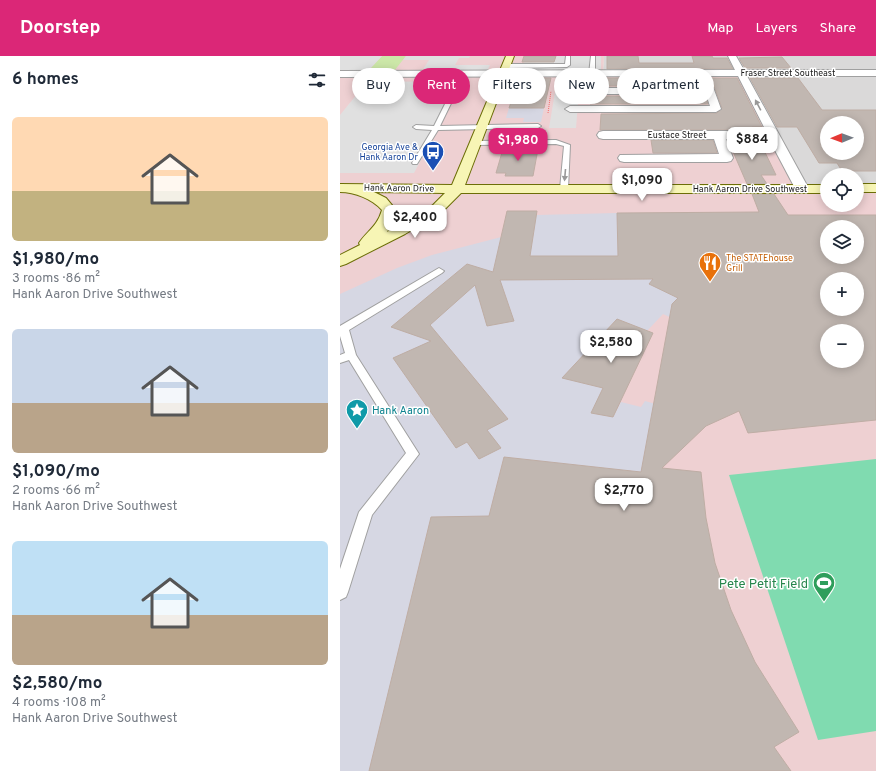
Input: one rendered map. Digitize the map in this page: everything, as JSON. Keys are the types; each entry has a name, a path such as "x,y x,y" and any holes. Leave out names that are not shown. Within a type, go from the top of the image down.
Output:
{"main road":[{"path":"505,68 510,56"},
{"path":"345,259 424,217 457,189 490,104"},
{"path":"345,259 378,233 387,221 389,210 381,201 347,188"},
{"name":"Hank Aaron Drive","path":"347,188 457,189"},
{"path":"864,188 876,188"},
{"name":"Hank Aaron Drive Southwest","path":"457,189 820,189"}],"street":[{"path":"732,56 802,189"},
{"name":"Fraser Street Southeast","path":"340,74 478,71"},
{"name":"Fraser Street Southeast","path":"714,72 876,73"},
{"path":"570,109 716,109 714,103"},
{"name":"Eustace Street","path":"604,135 774,135"},
{"path":"624,158 727,158 719,135"}],"lane":[{"path":"529,68 567,65 568,56"},
{"path":"592,68 593,56"},
{"path":"414,163 436,128 448,104"},
{"path":"416,127 538,126"},
{"path":"475,143 556,142 567,145 564,189"},
{"path":"340,592 366,512 413,454 345,357 343,329 439,271"}],"shaded area":[{"path":"340,56 604,56 603,68 554,68 554,104 609,104 609,73 617,73 617,104 714,104 714,73 741,73 802,189 820,189 820,212 864,212 864,188 876,188 876,771 340,771"},
{"path":"340,56 382,56 371,68 352,68 352,71 340,71"},
{"path":"406,56 470,56 469,58 459,58 455,65 490,65 488,68 478,68 478,71 470,71 470,68 424,68 429,60 403,60"},
{"path":"556,56 601,56 601,68 554,68 554,70 546,70 546,68 522,68 524,62 554,62"},
{"path":"604,56 876,56 876,188 864,188 864,168 820,168 820,189 802,189 655,104 714,104 714,68 617,68 617,82 609,77 609,68 603,68"},
{"path":"405,82 413,82 413,104 451,104 414,173 340,173 340,115 352,100 352,104 405,104"},
{"path":"554,98 554,104 578,104 576,128 549,128"},
{"path":"510,104 538,104 544,108 541,122 523,122 524,118 506,118"},
{"path":"617,213 618,249 661,250 717,317 678,321 663,314 647,331 617,319 563,377 603,388 592,413 613,417 621,402 641,407 645,401 659,405 641,472 504,457 489,516 431,517 369,771 340,771 340,294 397,268 432,255 509,235 536,215"}],"green space":[{"path":"382,56 406,56 396,68 371,68"},
{"name":"Pete Petit Field","path":"876,459 876,731 818,740 729,475"}],"building":[{"path":"524,56 556,56 554,62 522,62"},
{"path":"607,56 638,56 639,63 694,63 692,56 712,56 713,58 727,58 733,69 609,69 607,68"},
{"path":"782,57 791,68 745,68 739,58"},
{"path":"546,78 551,78 546,99"},
{"path":"609,78 617,78 617,86 609,86"},
{"path":"714,78 737,78 762,127 752,127 754,130 600,130 601,114 717,113 722,108 714,86"},
{"path":"750,78 798,78 822,110 876,110 876,171 864,171 864,168 840,168 837,163 819,163 797,127 777,127"},
{"path":"609,96 617,96 617,104 609,104"},
{"path":"510,104 545,104 544,108 509,108"},
{"path":"651,140 713,140 717,153 653,153"},
{"path":"728,140 759,140 776,175 761,175 767,184 747,184"},
{"path":"503,149 538,149 533,176 505,176 506,173 496,173"},
{"path":"752,194 774,194 788,215 876,215 876,420 748,433 739,411 706,426 662,468 701,472 706,518 715,563 731,610 755,662 799,732 774,747 791,771 369,771 431,517 489,516 504,457 641,472 672,304 678,298 649,284 653,279 500,280 514,321 487,326 475,285 430,325 508,419 487,430 501,448 479,459 467,442 456,448 393,358 431,341 391,327 467,264 493,272 507,211 537,211 530,256 618,256 617,213 759,212"},
{"path":"617,319 653,333 613,417 591,413 603,388 562,378"}],"place":[{"name":"Georgia Ave & Hank Aaron Dr","path":"433,172"},
{"name":"The STATEhouse Grill","path":"710,282"},
{"name":"Hank Aaron","path":"357,430"},
{"name":"Pete Petit Field","path":"824,602"}]}
